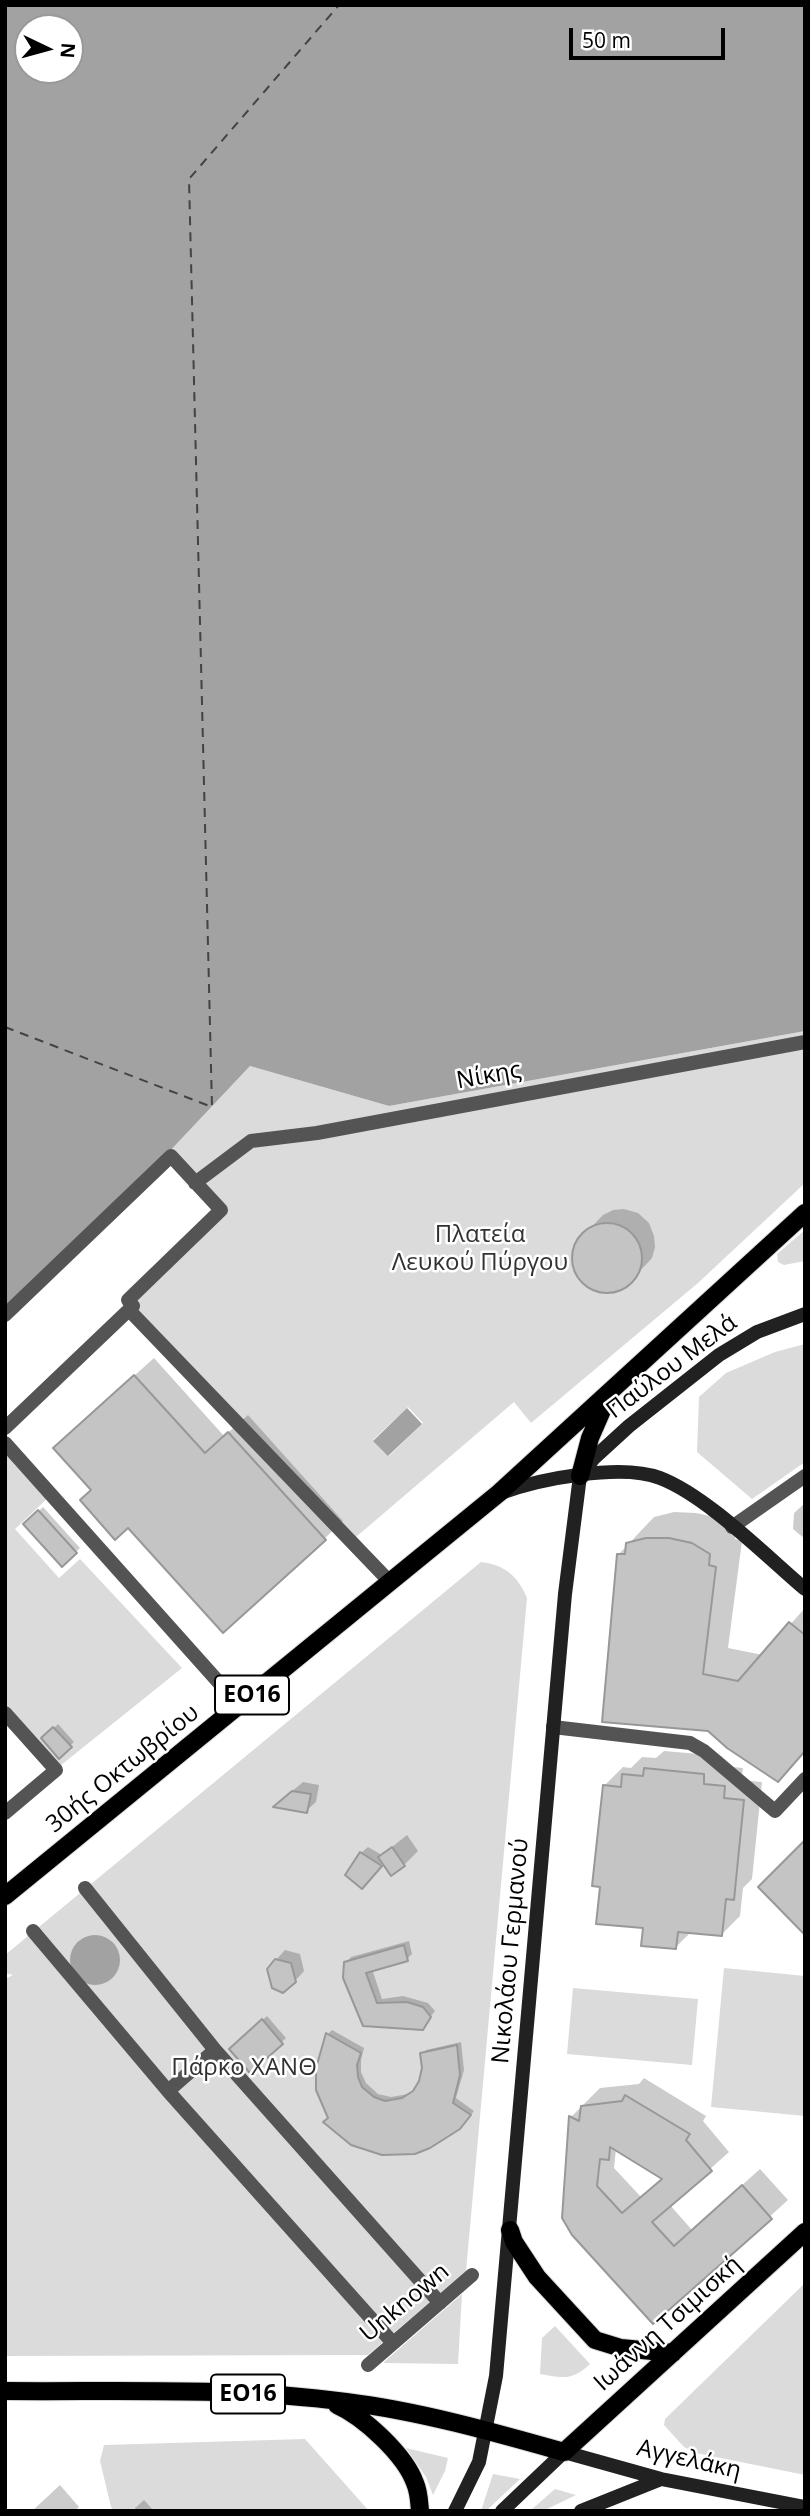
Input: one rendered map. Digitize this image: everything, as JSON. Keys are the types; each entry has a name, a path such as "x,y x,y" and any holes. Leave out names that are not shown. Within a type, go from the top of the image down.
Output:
{"main road":[{"name":"ΕΟ16","path":"499,1493 805,1213"},
{"name":"Παύλου Μελά","path":"580,1476 615,1438 719,1355 757,1332 805,1314"},
{"path":"580,1476 590,1438 611,1390"},
{"path":"499,1493 580,1476 630,1472 660,1478 692,1496 805,1590"},
{"name":"Νικολάου Γερμανού","path":"455,2511 472,2480 486,2430 496,2376 565,1594 580,1476"},
{"name":"30ής Οκτωβρίου","path":"5,1896 499,1493"},
{"path":"510,2230 514,2242 537,2277 595,2340 607,2346 673,2353"},
{"name":"Ιωάννη Τσιμισκή","path":"564,2452 805,2232"},
{"name":"ΕΟ16","path":"5,2391 274,2395 324,2399 486,2430 564,2452"},
{"path":"324,2399 346,2409 369,2426 407,2467 416,2486 420,2511"},
{"path":"502,2511 564,2452"},
{"name":"Αγγελάκη","path":"564,2452 661,2479 805,2507"},
{"path":"582,2511 661,2479"}],"street":[{"name":"Νίκης","path":"195,1183 251,1141 317,1133 805,1042"},
{"path":"5,1315 171,1156 221,1210 128,1300 133,1306 5,1428"},
{"path":"129,1310 390,1582"},
{"path":"5,1443 239,1705"},
{"path":"732,1527 805,1476"},
{"path":"5,1713 56,1770 5,1813"},
{"path":"553,1727 690,1742 775,1811 802,1787"},
{"path":"85,1888 215,2050 440,2303"},
{"path":"33,1931 168,2091 393,2343"},
{"path":"168,2091 215,2050"},
{"name":"Unknown","path":"368,2365 472,2275"}],"green space":[{"name":"Πλατεία Λευκού Πύργου","path":"805,1031 805,1183 698,1283 531,1423 514,1402 356,1537 128,1300 221,1211 168,1153 250,1066 389,1106","holes":["408,1407 423,1423 389,1456 373,1440"]},
{"path":"805,1230 805,1261 784,1265 778,1262 777,1254"},
{"path":"805,1344 805,1462 752,1499 697,1452 699,1397 726,1373 775,1352"},
{"path":"5,1450 49,1497 15,1529 59,1578 80,1559 182,1668 55,1770 5,1714"},
{"name":"Πάρκο ΧΑΝΘ","path":"481,1562 510,1573 527,1598 466,2271 368,2355 5,2356 5,1979 13,1975 5,1973 5,1955"},
{"path":"724,1968 805,1976 805,2116 711,2107"},
{"path":"573,1988 698,1999 692,2065 567,2054"},
{"path":"805,2283 805,2475 696,2453 684,2447 664,2425 665,2419"},
{"path":"462,2294 458,2364 384,2363 384,2362"},
{"path":"555,2326 590,2364 572,2376 540,2374 542,2338"},
{"path":"305,2439 369,2511 137,2511 134,2508 131,2511 114,2511 100,2461 104,2445"},
{"path":"406,2448 448,2458 445,2471 433,2495 426,2477"},
{"path":"493,2474 520,2479 486,2511 481,2511"},
{"path":"555,2489 576,2495 543,2511 530,2511"}],"shaded area":[{"path":"5,5 805,5 805,1031 389,1106 250,1066 168,1153 5,1308"},
{"path":"407,1408 422,1424 388,1456 373,1441"},
{"path":"85,1936 105,1936 119,1950 119,1970 105,1984 85,1984 71,1970 71,1950"}],"building":[{"path":"614,1223 627,1229 636,1238 640,1244 640,1272 632,1283 621,1291 600,1293 582,1283 574,1272 572,1251 582,1233 593,1225"},
{"path":"134,1375 205,1453 228,1432 326,1540 223,1633 128,1528 115,1540 80,1500 91,1490 53,1448"},
{"path":"38,1510 77,1553 62,1567 23,1524"},
{"path":"646,1538 669,1538 692,1543 710,1554 709,1565 716,1567 703,1674 738,1681 789,1622 805,1635 805,1751 778,1782 727,1748 708,1731 602,1722 617,1554 625,1554 626,1543"},
{"path":"53,1727 72,1747 59,1759 41,1738"},
{"path":"644,1768 704,1774 704,1784 725,1786 724,1798 744,1800 734,1900 726,1899 722,1936 678,1932 676,1949 641,1946 643,1928 596,1924 600,1887 592,1886 603,1785 621,1787 622,1774 643,1776"},
{"path":"292,1791 311,1794 307,1813 273,1807"},
{"path":"805,1840 805,1935 758,1887"},
{"path":"392,1847 405,1866 391,1876 378,1857"},
{"path":"360,1852 382,1866 362,1889 345,1875"},
{"path":"404,1945 408,1961 366,1973 377,2003 407,2002 423,2007 431,2017 423,2030 363,2026 343,1978 344,1962"},
{"path":"275,1959 291,1963 296,1982 283,1993 272,1988 267,1969"},
{"path":"262,2019 283,2044 250,2073 229,2049"},
{"path":"326,2033 361,2053 357,2065 362,2087 374,2097 385,2101 402,2098 413,2091 422,2068 420,2053 457,2045 460,2075 453,2103 471,2115 460,2129 415,2154 382,2155 351,2145 323,2122 328,2118 316,2090 316,2068"},
{"path":"625,2095 690,2134 686,2140 712,2171 652,2222 674,2246 742,2185 772,2219 653,2324 572,2235 562,2218 569,2116 579,2121 581,2106 622,2101","holes":["610,2147 662,2179 622,2213 597,2186 600,2159 609,2160"]}],"ferry route":[{"path":"5,1027 212,1107 189,179 339,5"}]}
